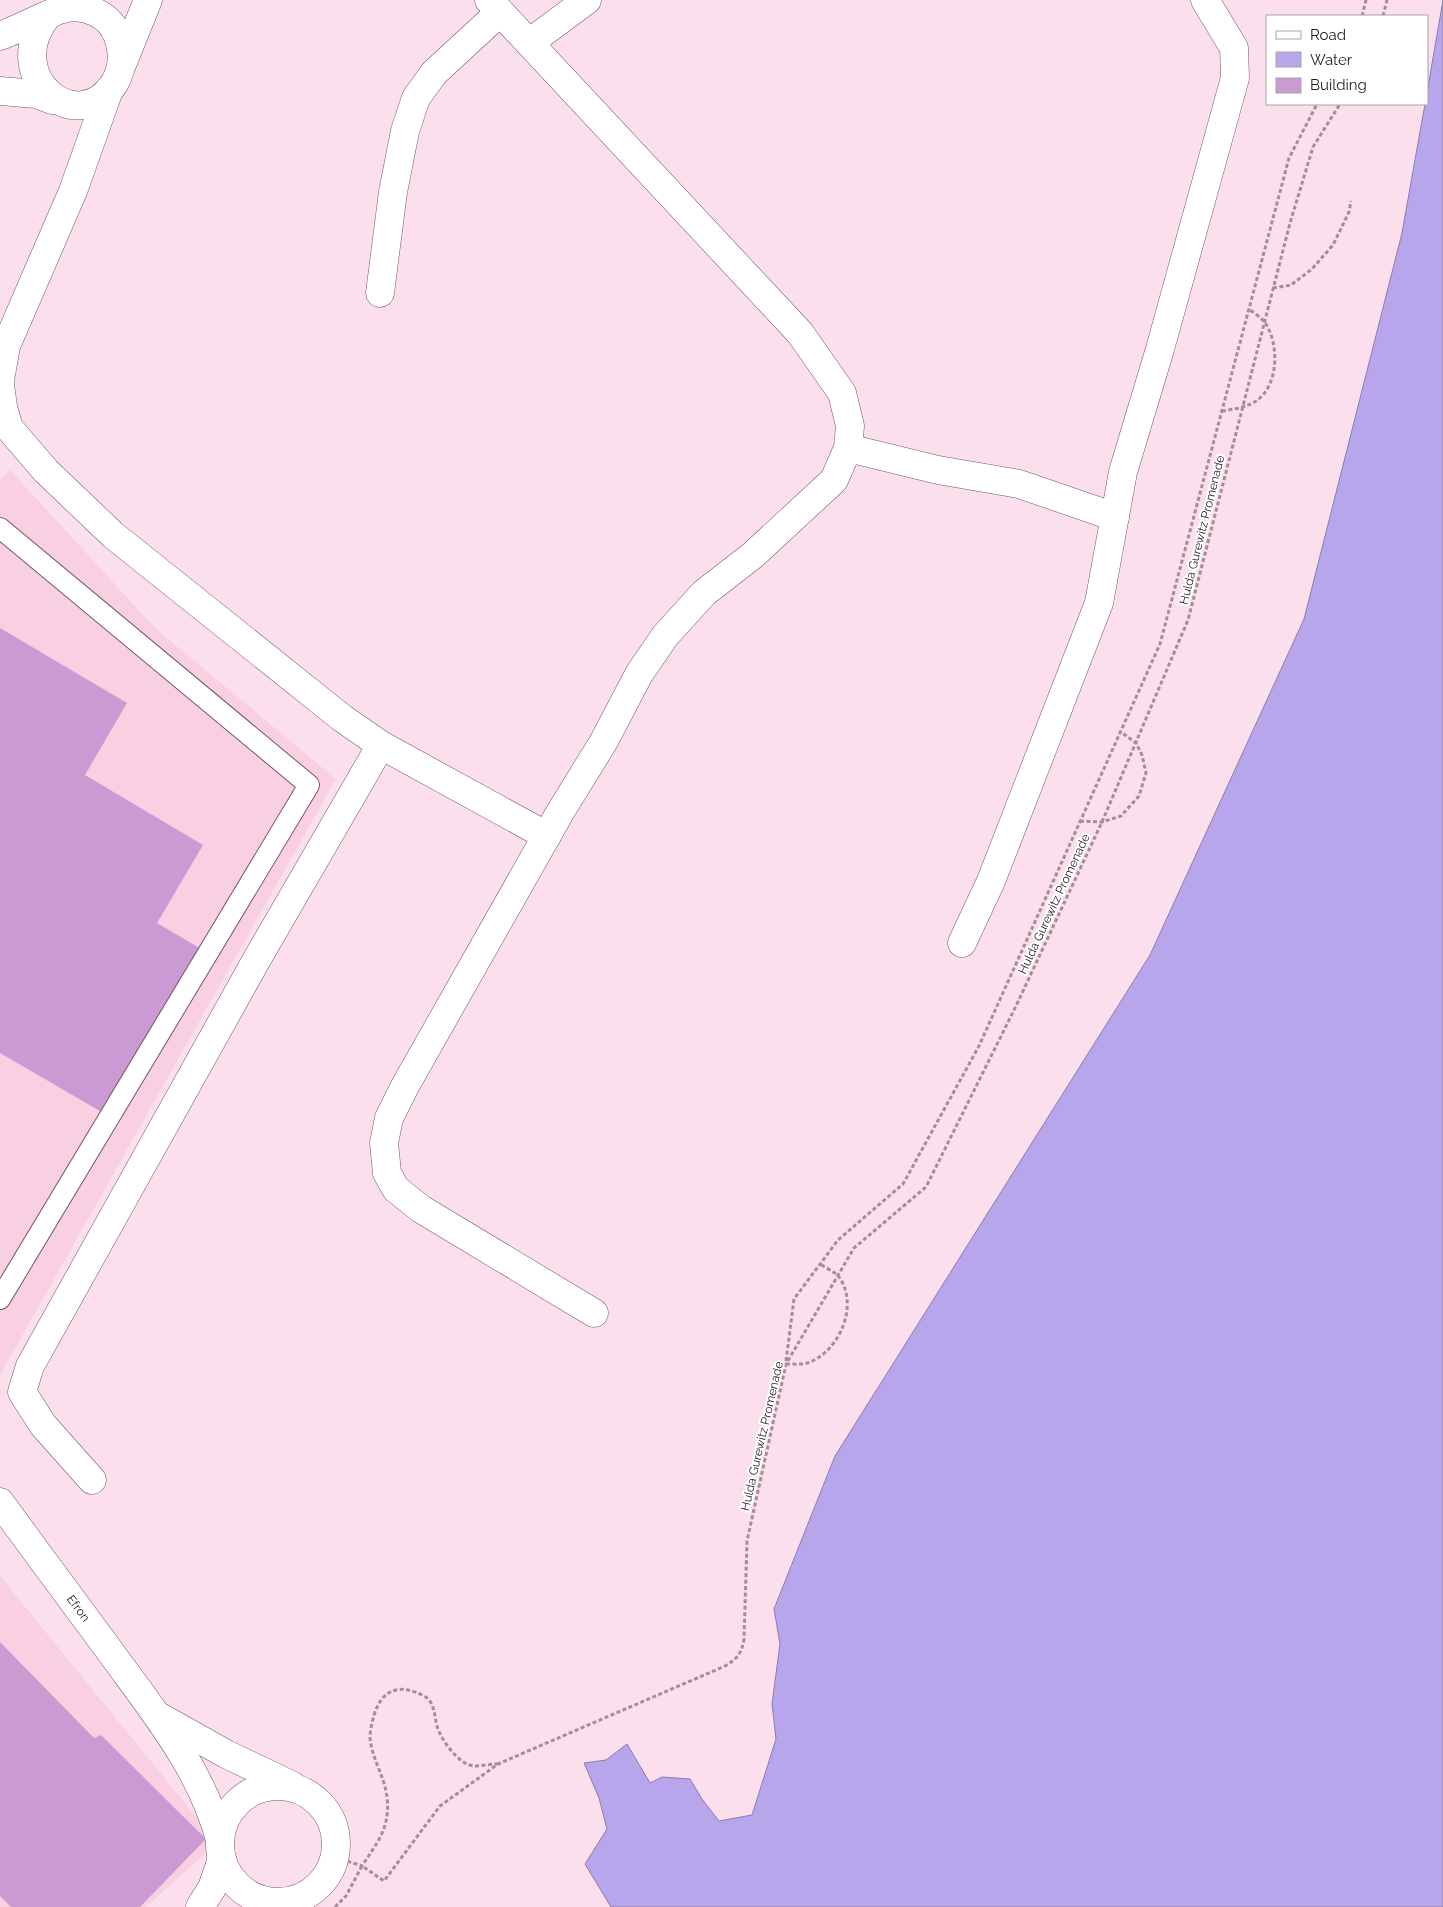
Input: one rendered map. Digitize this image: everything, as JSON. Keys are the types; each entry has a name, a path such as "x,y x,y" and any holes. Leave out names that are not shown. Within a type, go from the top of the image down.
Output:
{"street":[{"path":"0,380 6,346 73,191 109,90 118,77 122,62 148,0"},
{"path":"529,43 587,0"},
{"path":"962,943 992,881 1099,603 1123,472 1160,349 1235,78 1234,48 1205,0"},
{"path":"380,293 392,192 405,131 416,98 434,73 495,6 800,333 842,393 850,426 848,448 834,480 753,555 704,593 665,636 639,674 604,741 547,836 405,1086 389,1118 384,1143 387,1172 396,1189 420,1209 594,1313"},
{"path":"0,36 63,8 78,7 93,11 106,19 116,31 122,46 122,62"},
{"path":"63,8 34,27 27,42 25,59 29,76 38,90 59,102 80,122 82,145 73,191"},
{"path":"0,91 36,94 59,102 82,105 97,100 109,90"},
{"path":"0,385 2,408 9,428 46,471 113,535 342,718 381,745 547,836"},
{"path":"848,448 938,470 1020,484 1115,517"},
{"path":"92,1480 43,1425 22,1392 30,1366 262,951 381,745"},
{"name":"Efron","path":"0,1502 156,1715 191,1768 214,1819 221,1850"},
{"name":"Efron","path":"156,1715 226,1754 299,1789"},
{"path":"200,1907 212,1888 221,1850 224,1822 233,1806 246,1794 263,1787 281,1785 299,1789 315,1797 327,1810 334,1826 337,1844 335,1857 326,1878 314,1890 299,1899 276,1905 244,1892 230,1877 221,1850"}],"lane":[{"path":"0,528 309,785 0,1299"}],"path":[{"path":"1362,15 1366,0"},
{"path":"1383,15 1387,0"},
{"path":"820,1264 838,1276 844,1287 848,1314 840,1332 826,1354 808,1363 786,1364 794,1299 820,1264 838,1240 903,1184 979,1046 1160,644 1289,158 1316,105"},
{"name":"Hulda Gurewitz Promenade","path":"498,1764 725,1666 736,1659 742,1649 744,1639 747,1541 786,1364 854,1248 926,1187 1016,1006 1102,822 1188,620 1290,223 1313,148 1339,105"},
{"path":"1273,288 1292,285 1312,269 1332,246 1349,212 1351,201"},
{"path":"1222,411 1242,408 1261,397 1271,382 1275,358 1271,334 1264,322 1249,309"},
{"path":"1080,822 1102,822 1122,816 1139,796 1146,773 1142,755 1136,743 1120,732"},
{"path":"335,1907 346,1896 384,1831 388,1794 375,1758 370,1737 378,1703 387,1693 398,1689 409,1690 426,1697 434,1708 437,1726 444,1741 452,1752 472,1766 498,1764"},
{"path":"335,1857 362,1866 384,1881 440,1806 498,1764"}],"shaded area":[{"path":"10,470 156,629 336,779 0,1375 0,479"},
{"path":"0,1576 206,1829 212,1847 146,1907 0,1907"}],"water":[{"path":"1443,0 1443,1907 611,1907 585,1864 607,1829 599,1798 584,1763 606,1760 627,1744 650,1783 662,1777 690,1779 719,1821 752,1815 776,1739 772,1704 780,1644 774,1609 835,1456 1150,955 1304,619 1402,233 1425,105 1428,105 1428,87"}],"building":[{"path":"0,628 127,703 85,775 203,845 157,923 213,956 117,1121 0,1053"},
{"path":"0,1642 94,1738 101,1735 206,1839 140,1907 11,1907 0,1896"}]}
